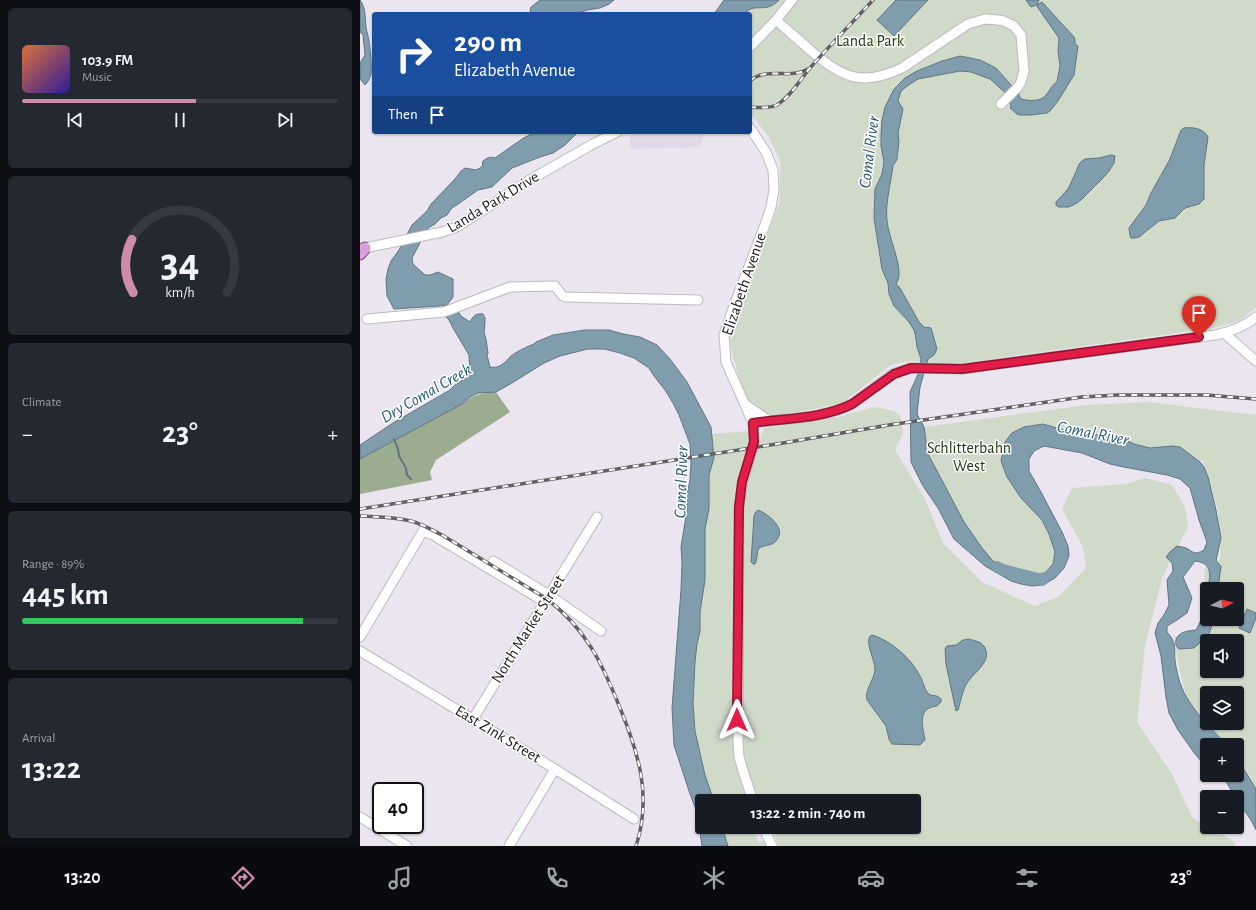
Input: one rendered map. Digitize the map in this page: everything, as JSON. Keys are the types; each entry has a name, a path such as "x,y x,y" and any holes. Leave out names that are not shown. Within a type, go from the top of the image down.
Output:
{"street":[{"path":"752,45 776,20 792,0"},
{"path":"776,20 814,54 835,70 851,76 870,78 891,74 902,68 968,24 984,19 1004,21 1014,26 1021,36 1024,71 1018,87 1005,102"},
{"name":"Elizabeth Avenue","path":"750,794 740,757 737,720 739,507 742,482 754,442 753,423 726,362 724,335 766,222 774,190 773,170 766,152 752,131"},
{"name":"Landa Park Drive","path":"362,251 457,227 528,181 613,134"},
{"path":"366,319 444,312 510,287 555,286 565,297 698,300"},
{"path":"753,423 824,414 844,408 894,374 911,368 962,369 1224,333 1242,327 1256,317"},
{"path":"1224,333 1256,361"},
{"path":"746,405 769,421"},
{"name":"North Market Street","path":"472,719 597,517"},
{"path":"360,637 423,531 433,535 547,599 601,631"},
{"path":"493,561 547,599"},
{"name":"East Zink Street","path":"360,651 555,769 634,819"},
{"path":"509,846 555,769"},
{"path":"360,817 407,846"},
{"path":"766,834 772,846"}],"shaded area":[{"path":"704,134 700,147 630,149 630,135"}],"green space":[{"name":"Landa Park","path":"734,0 1256,0 1256,307 1239,321 1213,328 955,364 911,361 891,365 842,403 777,417 763,414 751,405 742,386 733,357 730,340 780,201 780,161 769,137 752,116 752,12 741,12"},
{"path":"496,392 510,412 436,460 430,472 432,480 360,494 360,459 474,396"},
{"name":"Schlitterbahn West","path":"1148,402 1256,415 1256,789 1244,769 1244,738 1220,738 1213,730 1244,730 1244,686 1200,686 1200,717 1190,703 1178,662 1174,637 1196,630 1200,621 1200,626 1244,626 1244,582 1204,582 1205,568 1220,559 1221,538 1218,511 1203,462 1180,447 1148,448 1097,435 1060,429 1040,428 1010,439 1060,553 1049,573 1039,577 1025,576 1008,570 995,563 976,542 955,507 928,453 924,427 1087,405"},
{"path":"875,407 894,411 900,415 903,433 895,450 925,499 943,543 982,582 1035,606 1059,596 1086,568 1083,547 1062,509 1072,488 1127,484 1145,478 1172,485 1185,507 1188,527 1162,578 1145,645 1137,722 1172,774 1192,817 1200,822 1200,834 1221,834 1232,840 1236,846 779,846 774,834 921,834 921,794 757,794 749,777 742,751 742,508 746,485 764,428 838,417"},
{"path":"749,431 749,440 737,488 734,516 734,741 737,767 747,794 712,794 705,775 695,731 693,703 695,662 700,631 700,612 705,580 705,529 709,509 709,475 714,458 712,434"},
{"path":"724,834 755,834 759,843 764,841 767,846 728,846"}],"water":[{"path":"360,0 364,10 371,60 371,74 365,85 360,79 360,63 365,55 363,35 360,32"},
{"path":"540,0 614,0 600,8 581,12 531,12 530,11 531,7"},
{"path":"724,0 779,0 769,7 752,8 746,12 715,12"},
{"path":"896,0 928,0 894,36 877,20"},
{"path":"1026,0 1039,0 1037,5 1042,2 1074,37 1075,44 1078,46 1074,75 1050,111 1047,113 1019,115 1010,108 1009,96 990,79 971,72 960,71 918,79 901,91 898,101 903,109 898,133 899,141 897,159 893,165 887,200 888,228 899,270 899,277 896,284 900,288 919,322 924,327 931,328 937,349 934,355 928,359 920,387 917,414 924,427 926,450 964,522 993,561 1018,577 1039,577 1045,573 1053,564 1055,552 1049,534 1042,520 1021,498 1007,477 1001,461 1005,442 1012,433 1024,427 1043,424 1074,433 1121,437 1134,444 1150,448 1172,446 1180,447 1199,461 1204,467 1216,510 1221,538 1216,561 1221,566 1219,582 1209,582 1210,575 1208,567 1201,562 1195,561 1183,577 1192,598 1187,613 1167,626 1167,632 1174,643 1176,669 1180,683 1189,701 1200,716 1200,730 1213,730 1220,738 1200,738 1200,760 1178,730 1169,713 1161,656 1155,633 1158,623 1169,605 1167,580 1173,571 1172,563 1166,557 1177,546 1186,548 1194,553 1200,552 1204,550 1207,542 1190,488 1180,479 1110,464 1082,453 1044,446 1034,451 1029,459 1029,471 1062,532 1068,546 1069,556 1064,568 1055,578 1043,585 1032,586 1011,581 985,566 954,539 938,508 923,486 911,462 910,392 919,372 921,359 914,330 909,322 894,306 889,294 888,283 882,269 874,218 875,189 882,174 884,162 881,146 881,134 885,107 894,89 905,78 917,71 942,61 960,56 980,60 996,68 1019,92 1021,99 1035,100 1044,97 1057,82 1060,66 1058,51 1059,38 1036,5 1031,7"},
{"path":"1184,128 1201,130 1208,137 1204,165 1204,199 1199,204 1185,208 1175,218 1159,221 1139,237 1131,238 1129,228 1146,205 1170,159 1181,130"},
{"path":"531,134 576,134 565,145 553,153 512,168 492,187 478,190 451,209 447,215 428,228 412,258 413,264 425,275 438,272 453,279 453,297 447,305 394,309 387,296 386,279 388,269 412,225 427,211 431,204 461,171 465,168 476,170 482,167 483,161 490,157 495,158"},
{"path":"1111,155 1115,156 1114,163 1109,171 1081,200 1069,207 1058,207 1056,205 1056,202 1068,189 1079,164 1082,161 1085,159"},
{"path":"458,311 461,316 470,322 475,315 483,314 485,318 484,332 490,367 499,366 516,353 553,335 585,330 609,330 640,337 657,345 670,359 687,382 711,427 714,458 709,475 709,509 705,529 705,580 700,612 700,631 695,662 693,703 695,731 705,775 712,794 695,794 695,807 674,745 672,708 681,590 681,547 687,510 687,494 691,464 690,444 673,403 649,368 634,358 604,349 588,349 560,356 544,363 496,392 478,393 470,397 462,404 360,459 360,445 393,423 450,390 470,374 469,355 446,317"},
{"path":"758,510 768,515 776,523 780,533 775,542 759,548 756,562 753,564 751,562 754,516"},
{"path":"1247,609 1256,613 1256,618 1250,633 1239,628 1240,626 1244,626 1244,616"},
{"path":"1200,623 1200,626 1212,626 1209,634 1200,634 1200,642 1194,648 1179,649 1176,646 1176,640 1179,635 1184,632 1196,630"},
{"path":"873,635 894,646 900,651 916,669 928,693 941,699 941,702 937,706 926,710 923,714 922,724 925,740 920,745 892,744 889,739 886,726 867,700 866,697 868,689 875,670 874,661 869,647 870,636"},
{"path":"969,639 984,646 986,658 981,667 965,686 958,710 956,711 946,664 945,649 947,646 956,645 963,640"},
{"path":"1244,769 1256,789 1256,830 1244,810 1244,790 1231,790 1226,782 1244,782"},
{"path":"700,834 724,834 728,846 702,846"}],"waterway":[{"path":"394,439 399,456 406,468 407,475 411,479"},
{"name":"Comal River","path":"997,567 1003,570 1042,580 1044,578"}],"railway":[{"path":"752,107 771,107 782,101 791,93 818,59 873,0"},
{"path":"752,80 764,74 794,73 808,69"},
{"path":"360,509 889,425 1082,397 1118,395 1206,395 1256,399"},
{"path":"361,516 386,517 405,520 415,522 431,529 547,599 561,610 572,622 591,648 606,676 627,725 638,759 643,793 643,810 641,828 636,846"}],"route":[{"path":"737,720 739,507 742,482 754,442 753,423 824,414 844,408 894,374 911,368 962,369 1199,337"}],"water label":[{"name":"Dry Comal Creek","path":"426,393"}]}
